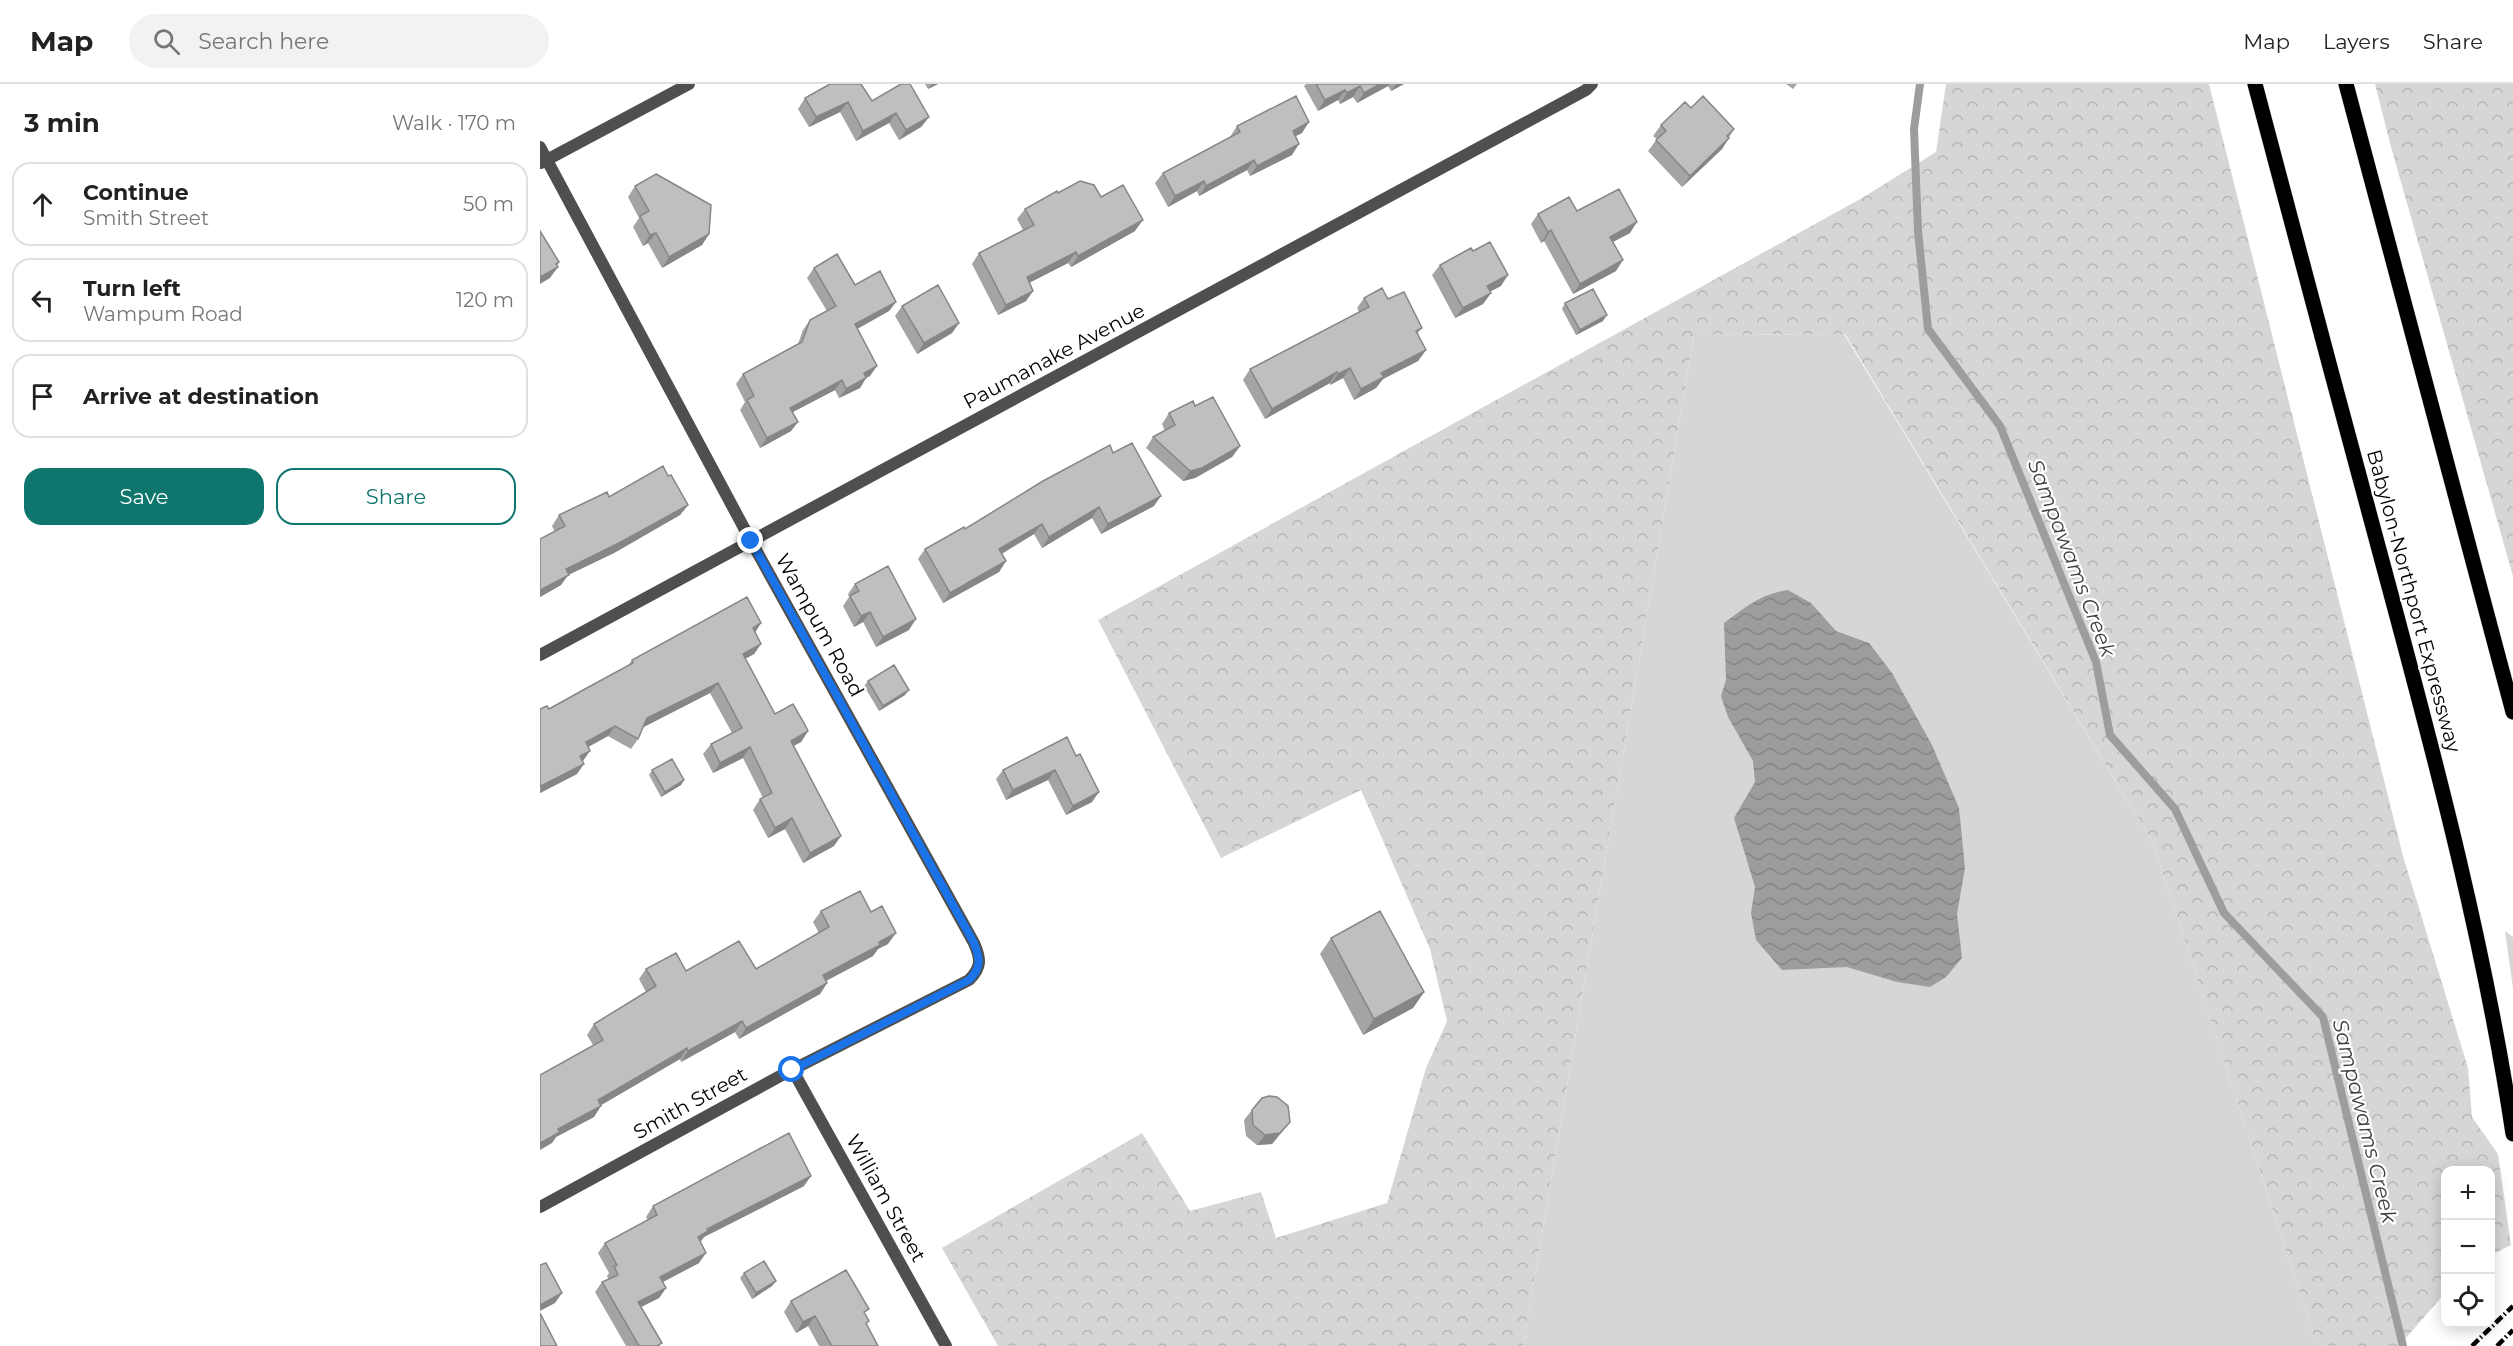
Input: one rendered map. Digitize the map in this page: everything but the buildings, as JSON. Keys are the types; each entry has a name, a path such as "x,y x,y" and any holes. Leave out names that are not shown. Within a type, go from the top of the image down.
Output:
{"main road":[{"name":"Babylon-Northport Expressway","path":"2255,84 2440,783 2485,971 2513,1134"},
{"path":"2346,84 2513,712"}],"street":[{"path":"544,162 688,84"},
{"name":"Paumanake Avenue","path":"540,655 1589,87"},
{"name":"Wampum Road","path":"540,147 544,162 974,943 980,963"},
{"name":"Smith Street","path":"540,1207 792,1070 969,980 977,972 980,963"},
{"name":"William Street","path":"792,1070 946,1346"}],"green space":[{"path":"1946,84 2209,84 2403,856 2468,1068 2472,1117 2498,1154 2511,1245 2495,1253 2495,1166 2441,1166 2441,1298 2399,1346 2322,1346 2315,1340 2153,843 1845,334 1694,335 1523,1346 998,1346 942,1248 1142,1133 1190,1211 1261,1192 1276,1238 1387,1203 1426,1068 1447,1021 1430,949 1361,790 1221,858 1098,620 1862,198 1936,152"},
{"path":"2375,84 2513,84 2513,576 2391,147"},
{"path":"1844,334 2153,843 2315,1340 2322,1346 1523,1346 1694,335"},
{"path":"2505,931 2513,937 2513,988"}],"water":[{"path":"1788,590 1811,603 1836,631 1869,643 1892,673 1932,745 1959,808 1965,868 1957,914 1962,958 1946,977 1930,987 1897,982 1847,967 1782,970 1756,940 1751,913 1755,887 1734,818 1755,782 1753,761 1728,717 1721,696 1726,680 1724,623 1761,598"}],"waterway":[{"name":"Sampawams Creek","path":"1920,84 1914,129 1918,231 1928,329 2000,426 2096,662 2110,735 2175,809 2224,913 2323,1017 2403,1346"}],"railway":[{"path":"2472,1346 2513,1306"},
{"path":"2497,1346 2513,1330"}],"route":[{"path":"751,541 974,943 980,963 977,972 969,980 792,1070"}]}
